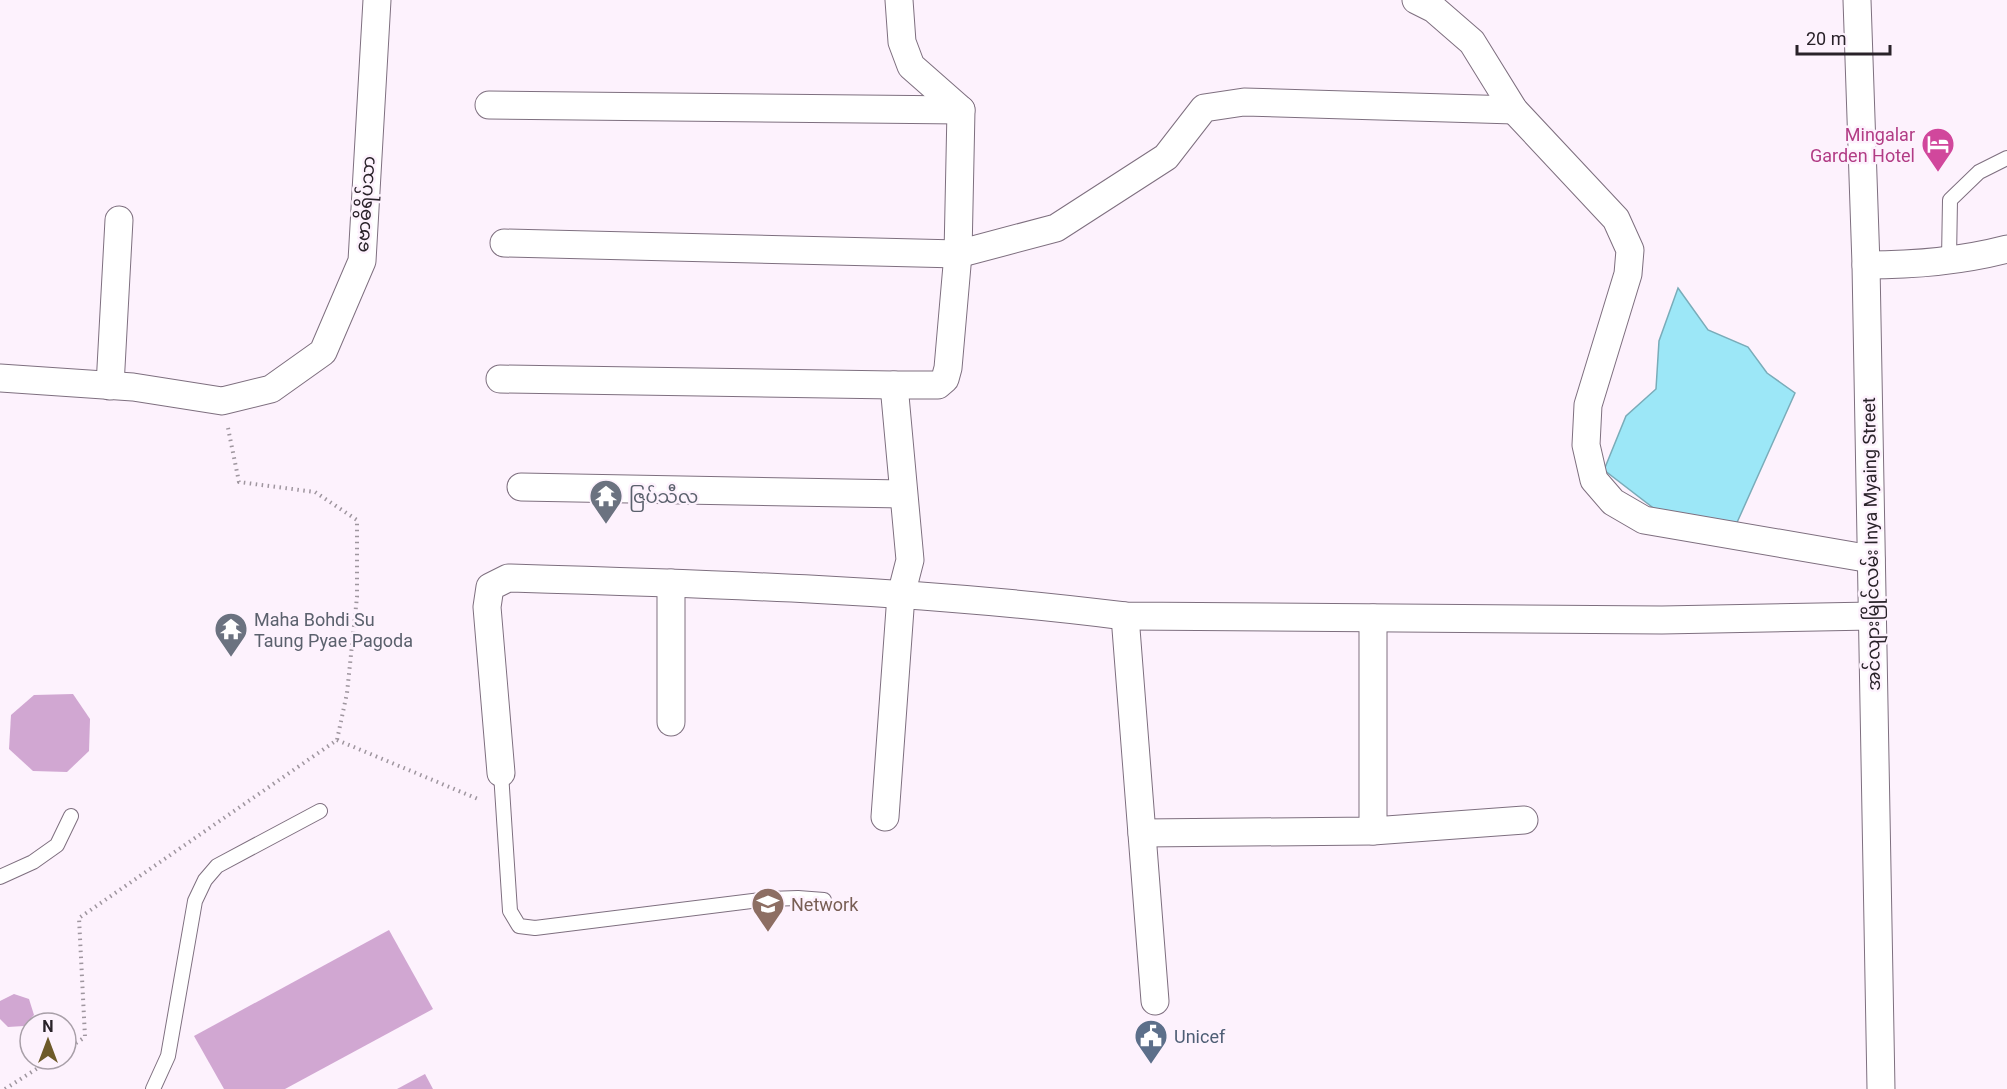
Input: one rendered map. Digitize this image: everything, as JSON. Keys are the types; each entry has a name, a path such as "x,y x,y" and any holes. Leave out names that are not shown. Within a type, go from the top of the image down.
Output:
{"street":[{"name":"ဗောဓိရိပ်သာ","path":"0,378 133,387 222,400 271,389 323,352 362,261 377,0"},
{"path":"500,379 938,385 945,379 948,368 958,254 961,110 911,66 902,42 899,0"},
{"path":"1416,0 1434,9 1472,42 1514,110 1616,219 1630,250 1628,274 1588,405 1586,445 1594,480 1613,502 1644,520 1870,559"},
{"name":"အင်လျားမြိုင်လမ်း Inya Myaing Street","path":"1857,0 1866,266 1881,1089"},
{"path":"504,243 958,254 1056,228 1166,157 1204,108 1244,102 1514,110"},
{"path":"489,105 961,110"},
{"path":"110,386 119,220"},
{"path":"1866,266 1980,256 2007,249"},
{"path":"885,817 901,596 910,560 894,385"},
{"path":"521,487 903,494"},
{"path":"501,773 487,607 490,587 508,578 671,583 901,596 1125,616 1662,620 1872,616"},
{"path":"671,583 672,722"},
{"path":"1125,616 1155,1001"},
{"path":"1373,618 1373,831"},
{"path":"1142,833 1373,831 1524,820"}],"lane":[{"path":"1948,259 1950,200 1979,172 2007,158"},
{"path":"501,773 510,911 519,926 535,928 768,899 824,900"},
{"path":"153,1089 168,1056 195,901 205,880 218,866 320,811"},
{"path":"0,877 33,862 57,845 71,816"}],"path":[{"path":"78,1042 85,1037 79,918 337,740 347,693 357,597 357,520 315,492 239,482 222,400"},
{"path":"337,740 478,799 501,773"},
{"path":"5,1089 33,1071"}],"water":[{"path":"1678,288 1708,330 1748,347 1767,373 1795,393 1735,527 1656,510 1604,470 1626,416 1656,389 1659,341"}],"building":[{"path":"73,694 90,719 89,751 67,772 33,771 9,749 11,715 34,695"},
{"path":"389,930 433,1009 285,1089 224,1089 194,1036"},
{"path":"14,994 29,999 33,1011 18,1011 18,1026 8,1027 0,1019 0,1001"},
{"path":"425,1074 433,1089 397,1089"}],"place":[{"name":"Mingalar Garden Hotel","path":"1938,173"},
{"name":"ဇြပ်သီလ","path":"606,525"},
{"name":"Maha Bohdi Su Taung Pyae Pagoda","path":"231,658"},
{"name":"Network","path":"768,933"},
{"name":"Unicef","path":"1151,1065"}]}
